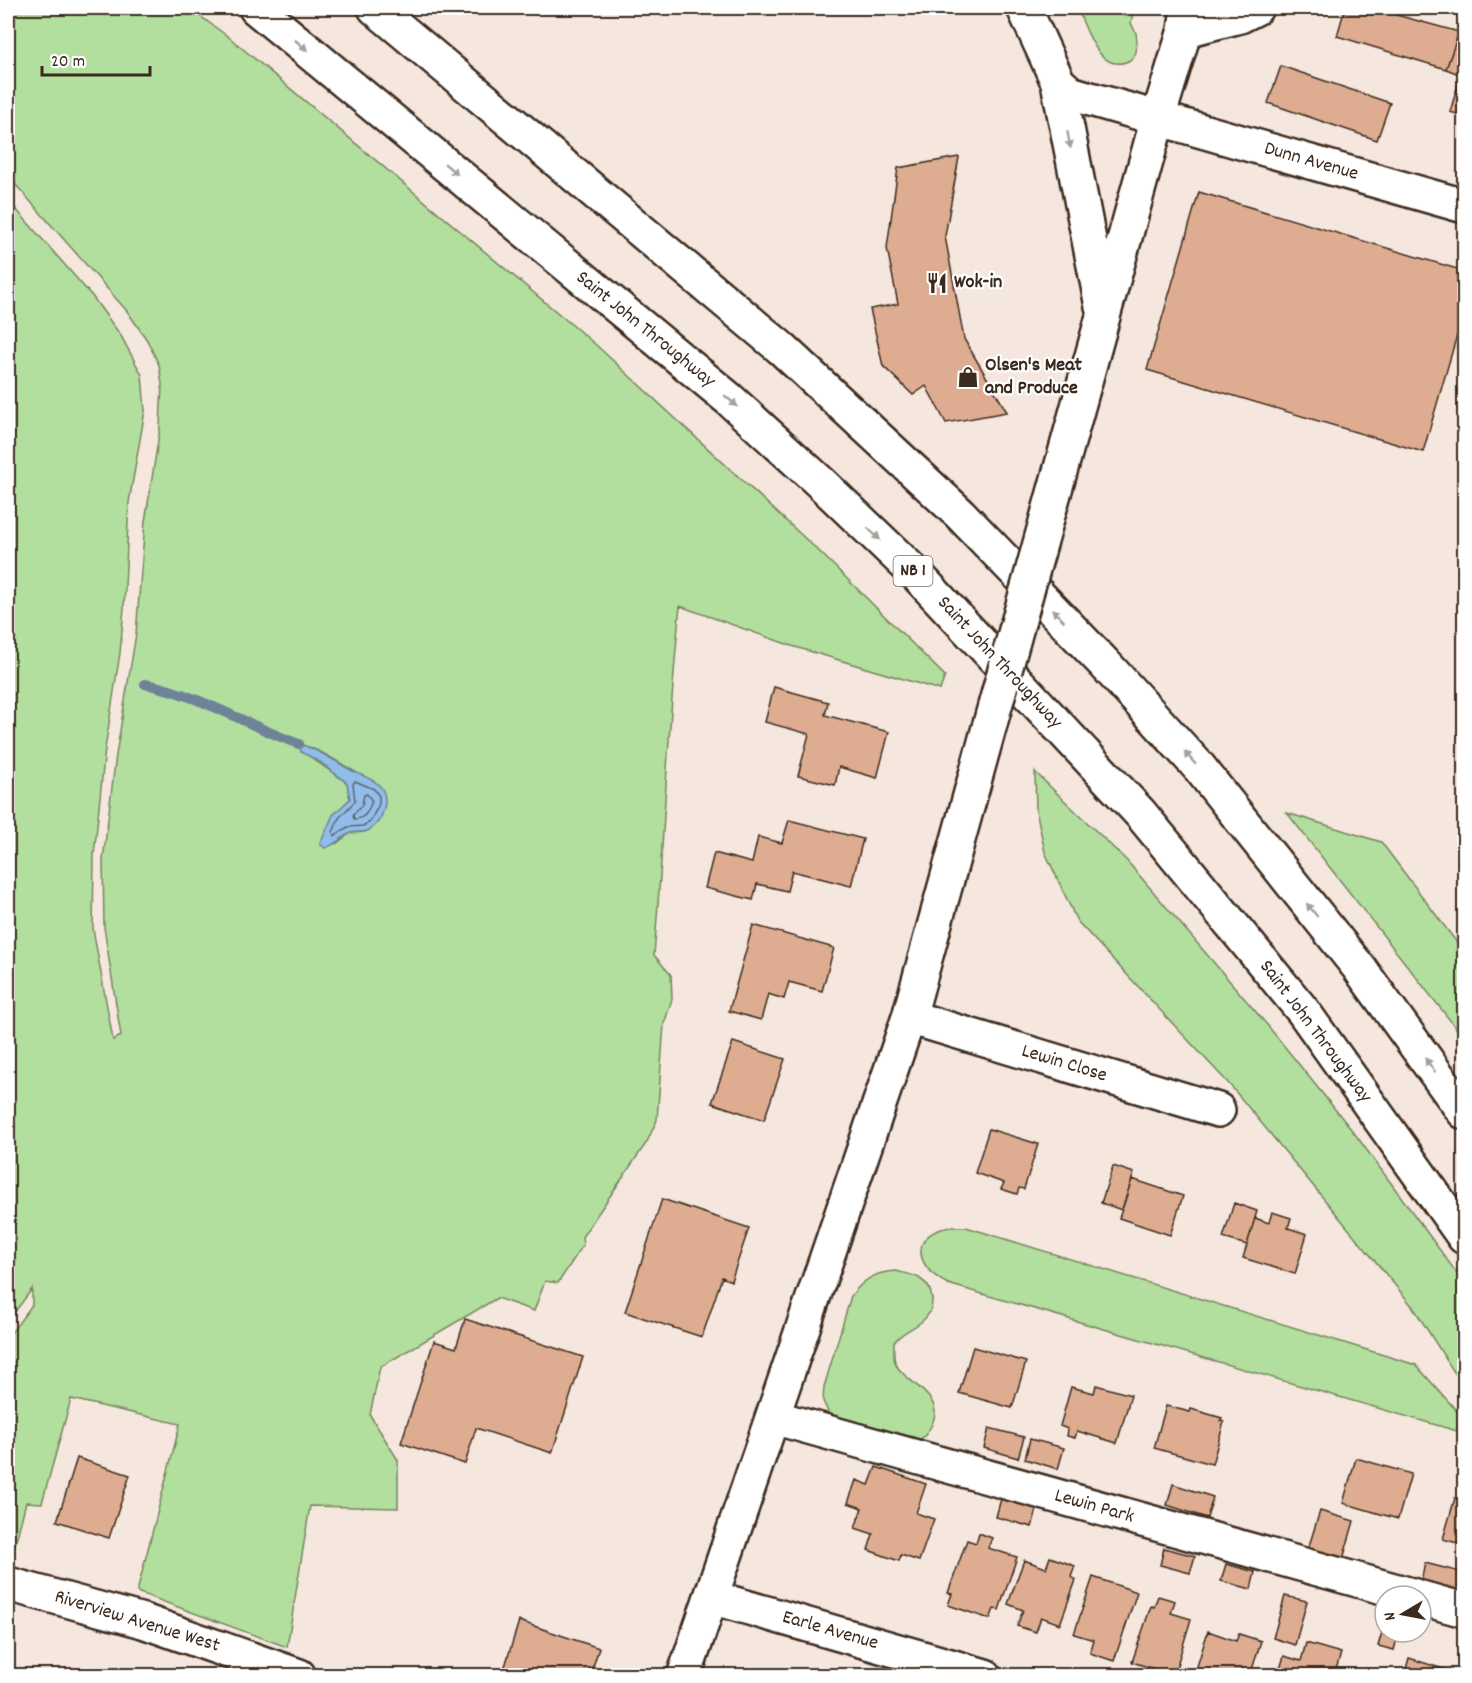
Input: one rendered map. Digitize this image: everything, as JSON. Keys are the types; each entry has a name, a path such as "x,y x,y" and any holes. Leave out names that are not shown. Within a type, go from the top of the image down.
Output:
{"main road":[{"name":"Saint John Throughway","path":"256,8 729,399 917,575 1140,813 1303,1011 1464,1236"},
{"path":"375,8 773,340 960,514 1104,663 1199,767 1360,969 1464,1112"},
{"path":"1024,8 1058,82 1103,313"},
{"path":"684,1676 909,1017 1186,19 1240,16 1256,8"},
{"name":"Dunn Avenue","path":"1058,82 1070,93 1464,206"},
{"name":"Lewin Close","path":"909,1017 1218,1110"},
{"name":"Lewin Park","path":"772,1417 1373,1584"},
{"name":"Riverview Avenue West","path":"8,1584 143,1622 299,1676"},
{"name":"Earle Avenue","path":"711,1597 985,1676"},
{"path":"1433,1601 1464,1610"}],"green space":[{"path":"8,8 189,8 230,38 596,345 823,555 945,676 940,690 792,646 680,606 654,955 671,975 672,999 664,1024 657,1120 647,1142 582,1237 583,1245 558,1283 545,1281 534,1311 497,1298 380,1367 370,1415 398,1460 398,1508 310,1506 287,1647 137,1592 180,1424 71,1399 42,1503 26,1502 11,1560 8,1561 8,1337 32,1305 32,1289 8,1321 8,200 92,296 121,336 142,375 145,411 129,502 120,653 105,749 94,855 93,929 113,1040 121,1036 104,927 103,860 116,755 136,634 145,522 160,428 162,384 159,365 147,340 127,311 8,176","holes":["300,745 309,747 377,784 365,832 350,833 336,844 333,824 339,810 350,799 347,783 315,760"]},
{"path":"1077,8 1134,8 1131,23 1137,42 1136,52 1132,59 1121,63 1111,62 1103,57 1090,39"},
{"path":"1035,772 1127,861 1268,1026 1355,1134 1464,1283 1464,1382 1454,1372 1413,1307 1230,1085 1077,921 1045,852 1036,810"},
{"path":"1287,813 1381,842 1464,952 1464,1038"},
{"path":"950,1227 966,1227 1416,1365 1464,1419 1464,1433 948,1284 928,1269 921,1252 922,1244 927,1237"},
{"path":"896,1271 919,1278 928,1287 932,1299 930,1311 926,1317 894,1342 896,1365 930,1398 934,1406 935,1414 930,1428 913,1444 844,1428 830,1416 823,1401 824,1387 851,1296 870,1278"}],"water":[{"path":"299,744 319,752 378,784 382,789 385,803 384,810 373,828 351,833 325,848 320,844 333,815 350,799 347,783 320,762 301,752"}],"building":[{"path":"1345,8 1371,8 1459,32 1446,69 1337,36"},
{"path":"1459,32 1464,34 1464,76 1446,69"},
{"path":"1281,66 1390,103 1377,140 1268,103"},
{"path":"1461,74 1464,76 1464,116 1450,112"},
{"path":"959,157 945,236 964,339 1007,412 946,423 926,386 913,395 883,366 870,309 898,304 887,248 898,168"},
{"path":"1199,192 1464,271 1464,311 1423,452 1147,370"},
{"path":"774,687 828,702 825,715 889,732 877,778 839,767 835,785 798,776 809,734 765,722"},
{"path":"789,820 863,839 851,886 792,871 787,891 757,884 753,900 705,888 714,853 752,863 758,837 782,843"},
{"path":"753,925 834,948 822,991 789,982 784,999 768,994 761,1020 729,1011"},
{"path":"733,1042 785,1059 764,1120 712,1103"},
{"path":"989,1129 1038,1144 1024,1189 1019,1188 1017,1194 1001,1189 1004,1183 975,1173"},
{"path":"1113,1166 1134,1173 1122,1210 1101,1203"},
{"path":"1132,1179 1183,1196 1170,1235 1119,1218"},
{"path":"662,1199 749,1228 731,1281 722,1277 702,1337 625,1312"},
{"path":"1234,1203 1257,1211 1247,1245 1223,1238"},
{"path":"1272,1212 1291,1218 1288,1228 1307,1234 1295,1274 1243,1258 1255,1218 1269,1223"},
{"path":"465,1319 583,1357 552,1453 476,1428 465,1464 401,1443 434,1341 456,1348"},
{"path":"973,1347 1026,1362 1012,1408 959,1393"},
{"path":"1096,1385 1131,1395 1117,1443 1077,1431 1075,1438 1067,1436 1068,1429 1060,1426 1071,1387 1094,1393"},
{"path":"1166,1406 1190,1412 1191,1409 1222,1418 1220,1421 1224,1422 1212,1464 1154,1448"},
{"path":"989,1428 1024,1437 1018,1458 984,1448"},
{"path":"1030,1439 1064,1448 1058,1469 1025,1459"},
{"path":"77,1458 130,1475 109,1538 57,1521"},
{"path":"1356,1458 1411,1474 1398,1519 1343,1503"},
{"path":"876,1467 926,1484 916,1513 934,1519 919,1561 901,1555 899,1561 868,1550 873,1534 855,1528 862,1508 848,1503 856,1480 869,1485"},
{"path":"1173,1484 1213,1497 1207,1518 1167,1505"},
{"path":"1002,1495 1038,1506 1032,1527 996,1517"},
{"path":"1455,1498 1464,1501 1464,1545 1443,1539"},
{"path":"1320,1511 1354,1521 1343,1559 1308,1549"},
{"path":"979,1533 992,1538 988,1548 1017,1557 999,1610 994,1609 990,1619 948,1605 952,1594 948,1593 967,1540 976,1543"},
{"path":"1164,1548 1195,1556 1190,1573 1160,1565"},
{"path":"1050,1557 1075,1566 1071,1577 1076,1580 1060,1624 1041,1617 1036,1632 1017,1626 1023,1610 1008,1604 1024,1560 1046,1568"},
{"path":"1425,1563 1464,1573 1459,1592 1421,1582"},
{"path":"1226,1564 1255,1572 1251,1589 1221,1581"},
{"path":"1093,1577 1137,1592 1114,1661 1090,1653 1094,1640 1074,1634"},
{"path":"1158,1596 1175,1601 1171,1613 1191,1619 1174,1675 1132,1662 1151,1606 1154,1607"},
{"path":"1285,1596 1307,1601 1295,1645 1273,1638"},
{"path":"519,1621 599,1648 590,1676 502,1676"},
{"path":"1208,1631 1236,1641 1239,1634 1261,1641 1250,1676 1194,1676"},
{"path":"1306,1643 1341,1653 1334,1676 1278,1676 1284,1656 1301,1661"},
{"path":"1379,1644 1396,1644 1394,1650 1378,1646"},
{"path":"1409,1658 1459,1674 1459,1676 1404,1676"}],"waterway":[{"path":"145,684 185,695 299,744"}],"place":[{"name":"Wok-in","path":"937,283"},
{"name":"Olsen's Meat and Produce","path":"968,377"}]}
